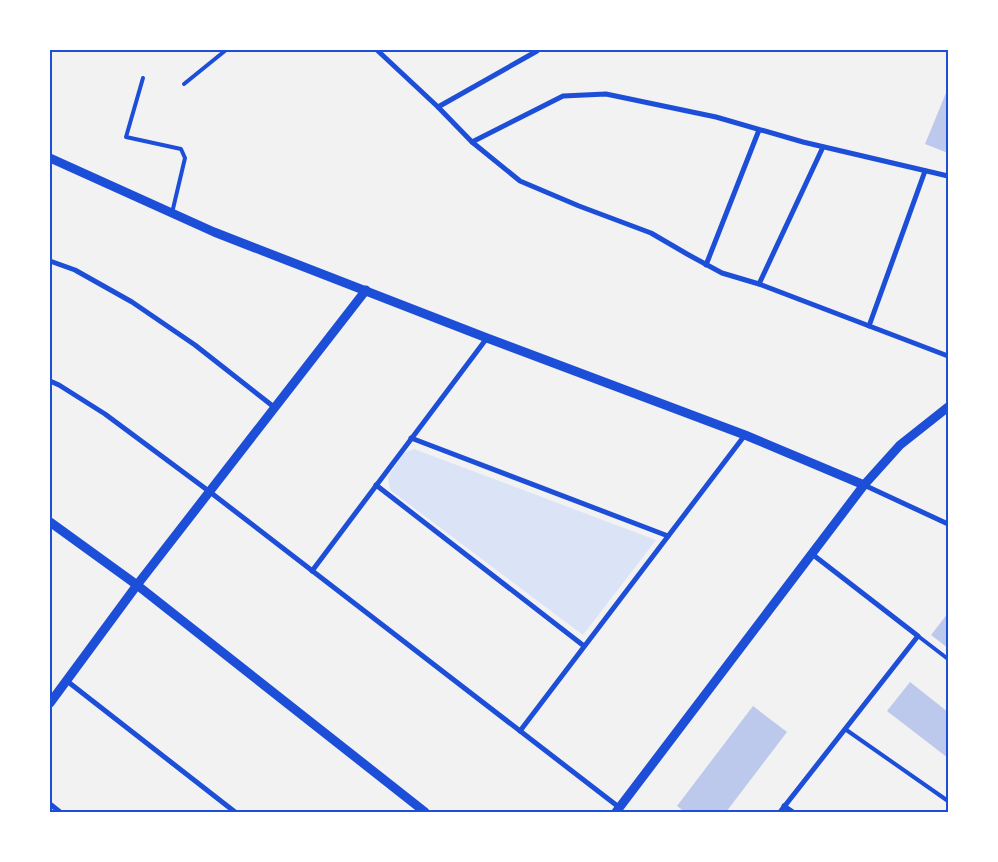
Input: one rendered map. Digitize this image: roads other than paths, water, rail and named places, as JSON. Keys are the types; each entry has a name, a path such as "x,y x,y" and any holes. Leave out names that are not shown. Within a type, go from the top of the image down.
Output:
{"street":[{"path":"377,50 472,142 520,181 651,233 722,273 759,284 948,356"},
{"path":"438,107 537,51"},
{"path":"472,142 563,96 606,94 716,118 856,156 948,176"},
{"path":"706,265 760,130"},
{"path":"759,284 823,147"},
{"path":"50,158 214,232 745,435 864,485 948,524"},
{"path":"869,326 925,171"},
{"path":"50,261 75,270 132,302 195,345 274,407"},
{"path":"50,703 137,585 366,290"},
{"path":"312,570 488,338"},
{"path":"50,381 105,414 210,492 520,731 618,810 864,485 900,445 948,407"},
{"path":"520,731 745,435"},
{"path":"412,438 668,536"},
{"path":"376,485 584,646"},
{"path":"50,522 137,585 425,812"},
{"path":"780,812 918,636 812,554"},
{"path":"67,682 235,812"},
{"path":"50,804 60,812"},
{"path":"784,806 793,812"}],"lane":[{"path":"184,84 226,50"},
{"path":"144,78 126,137 180,149 185,158 172,213"},
{"path":"918,636 948,659"},
{"path":"845,729 948,801"}]}
